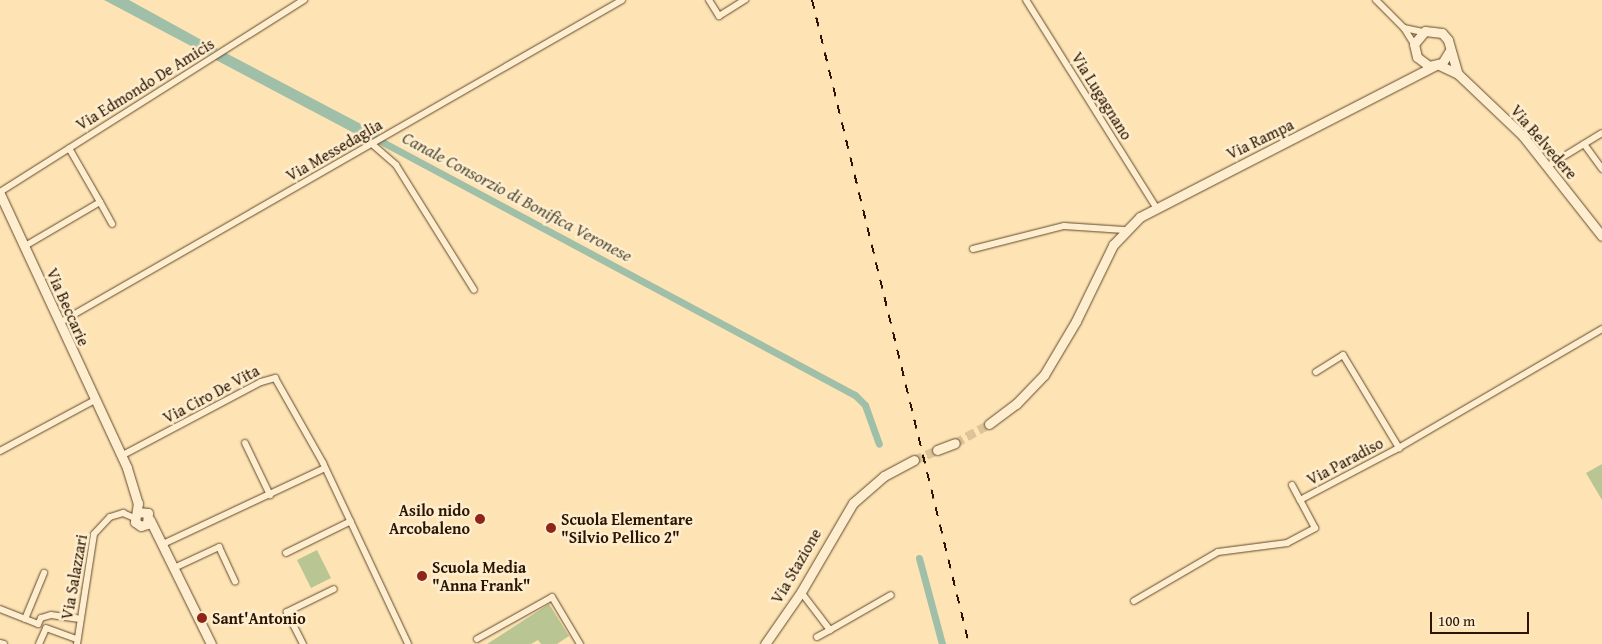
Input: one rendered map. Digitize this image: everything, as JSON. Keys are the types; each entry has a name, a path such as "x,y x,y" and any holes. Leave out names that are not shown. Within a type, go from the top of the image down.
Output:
{"street":[{"name":"Via Edmondo De Amicis","path":"0,193 304,0"},
{"name":"Via Messedaglia","path":"59,324 622,0"},
{"path":"709,0 719,16 745,0"},
{"name":"Via Lugagnano","path":"1026,0 1156,208"},
{"path":"1376,0 1404,28 1414,44 1417,57 1410,79"},
{"name":"Via Belvedere","path":"1404,28 1423,32 1432,30 1442,33 1449,43 1449,52 1458,74"},
{"path":"1414,44 1423,32"},
{"path":"1436,65 1449,52"},
{"name":"Via Belvedere","path":"1417,57 1425,65 1436,65 1458,74 1523,136 1602,236"},
{"name":"Via Rampa","path":"989,424 1016,404 1044,375 1076,321 1113,245 1124,230 1156,208 1436,65"},
{"path":"1548,166 1602,134"},
{"path":"372,144 396,165 474,290"},
{"path":"1584,144 1602,169"},
{"path":"69,148 112,224"},
{"name":"Via Beccarie","path":"0,193 127,468 143,517"},
{"path":"25,246 100,202"},
{"path":"973,249 1064,226 1124,230"},
{"name":"Via Paradiso","path":"1134,601 1218,552 1287,543 1315,528 1300,500 1398,448 1602,329"},
{"path":"1316,372 1343,355 1398,448"},
{"name":"Via Ciro De Vita","path":"121,456 272,377 279,381 325,468"},
{"path":"0,451 95,400"},
{"path":"245,443 270,495"},
{"path":"937,450 955,443"},
{"name":"Via Stazione","path":"765,644 801,592 853,503 884,476 914,460"},
{"path":"162,543 270,495 325,468 408,644"},
{"path":"1292,485 1300,500"},
{"name":"Via Salazzari","path":"77,642 94,534 110,516 123,513 143,517"},
{"path":"143,517 162,543 212,644"},
{"path":"286,553 351,521"},
{"path":"174,568 218,547 235,582"},
{"path":"25,619 44,573"},
{"path":"303,644 287,612 334,590"},
{"path":"801,592 830,630"},
{"path":"817,637 891,595"},
{"path":"477,639 552,597 580,644"},
{"path":"0,609 77,642"},
{"path":"38,624 41,618 51,615 80,619"},
{"path":"38,644 46,628"},
{"path":"0,643 4,644"}],"shaded area":[{"path":"104,0 129,0 218,49 208,55"},
{"path":"224,52 380,134 369,141 214,59"},
{"path":"1602,464 1602,500 1586,473"},
{"path":"317,550 331,578 311,588 297,560"},
{"path":"549,604 569,636 557,644 541,644 538,640 531,644 487,644"}],"waterway":[{"name":"Canale Consorzio di Bonifica Veronese","path":"375,138 855,395 865,405 879,444"},
{"name":"Canale Consorzio di Bonifica Veronese","path":"919,558 942,644"}],"tunnel":[{"path":"955,443 989,424"},
{"path":"914,460 937,450"}],"railway":[{"path":"812,0 969,644"}],"place":[{"name":"Asilo nido Arcobaleno","path":"480,519"},
{"name":"Scuola Elementare \"Silvio Pellico 2\"","path":"551,528"},
{"name":"Scuola Media \"Anna Frank\"","path":"422,576"},
{"name":"Sant'Antonio","path":"202,618"}]}
